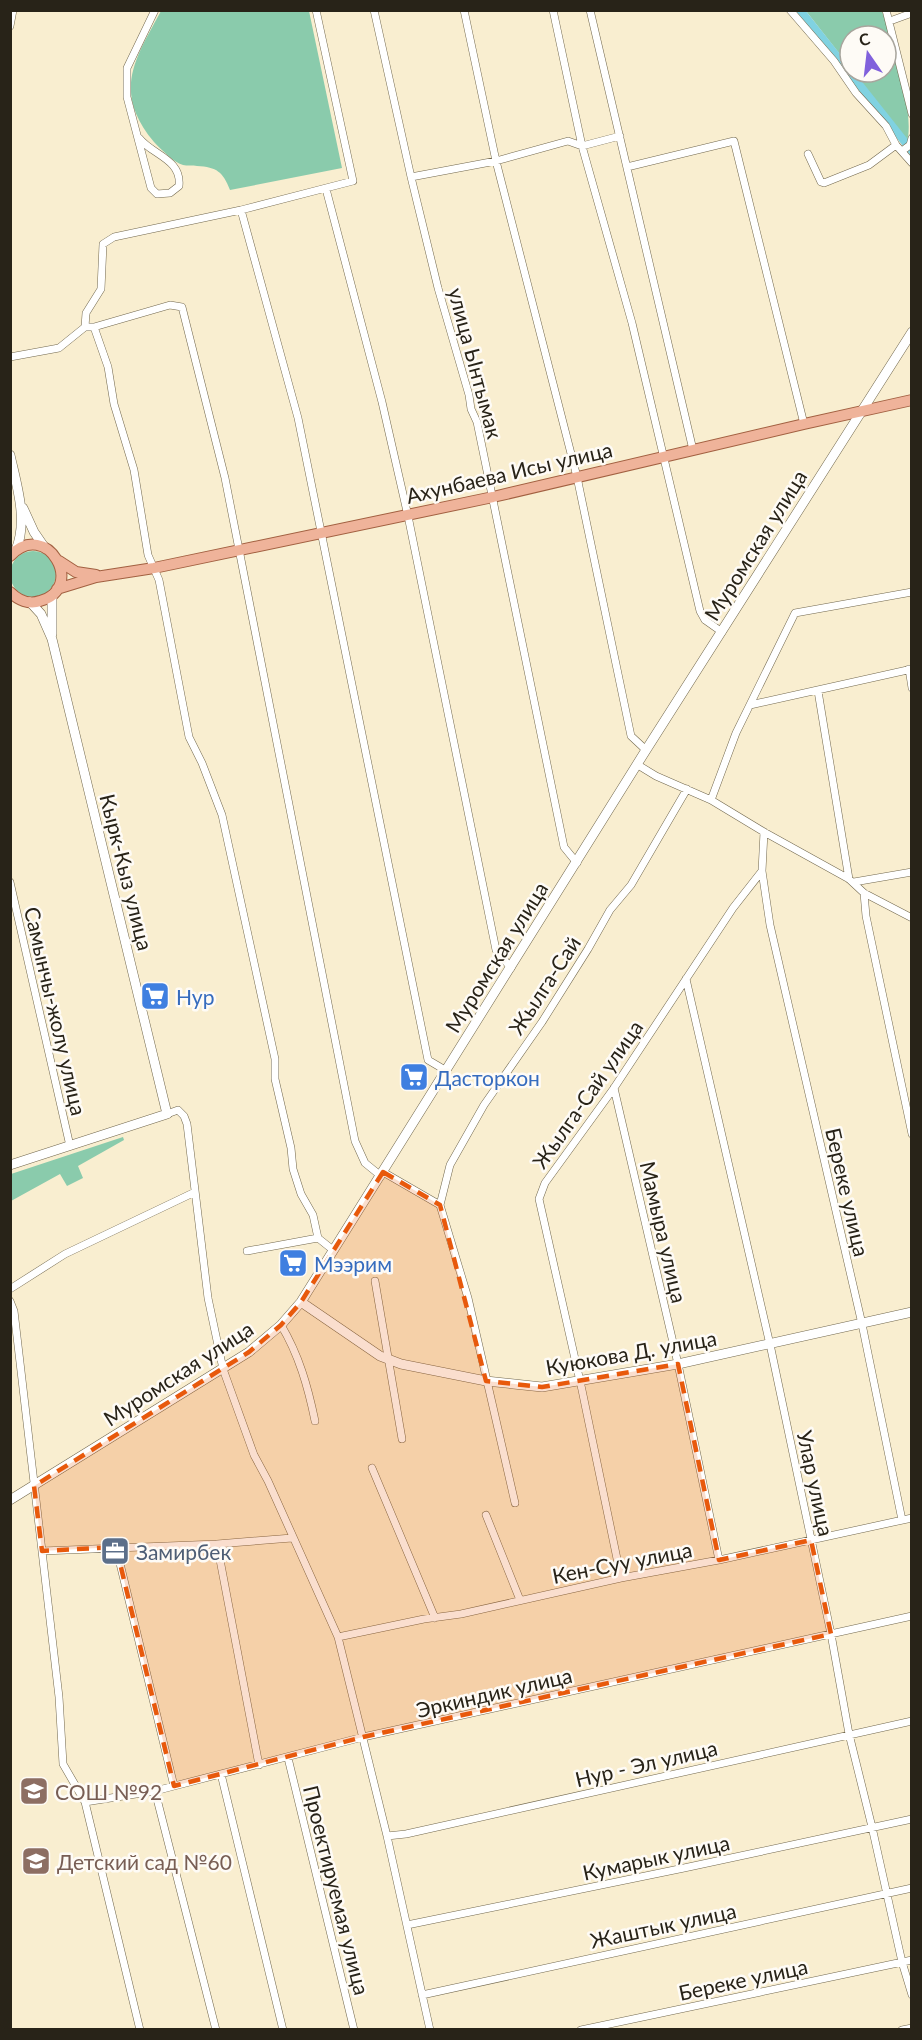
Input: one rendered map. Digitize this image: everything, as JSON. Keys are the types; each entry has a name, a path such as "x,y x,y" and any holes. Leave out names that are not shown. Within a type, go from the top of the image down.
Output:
{"main road":[{"name":"Ахунбаева Исы улица","path":"30,602 43,601 55,592 84,580 408,516 912,400"},
{"path":"13,553 33,545 46,548"},
{"name":"Ахунбаева Исы улица","path":"46,548 59,561 76,572 94,575 114,574"},
{"path":"55,592 62,574 59,561"},
{"path":"12,594 30,602"}],"street":[{"path":"10,26 13,10"},
{"path":"139,138 149,149 168,159 176,169 180,180 179,186 170,193 157,194 151,188 127,97 127,68 155,10"},
{"path":"85,327 86,313 101,289 103,244 114,237 241,210 353,181 316,10"},
{"name":"улица Ынтымак","path":"374,10 438,288 471,409 477,422 564,847 577,863"},
{"path":"464,10 496,161 578,477 630,736 646,750"},
{"path":"553,10 582,146 632,324 700,611 705,620 722,632"},
{"path":"590,10 693,450"},
{"path":"790,10 834,61 856,93 886,126 896,145"},
{"path":"886,10 912,114"},
{"path":"890,21 912,13"},
{"path":"411,177 496,161 568,141 582,146 620,136"},
{"path":"627,167 734,141 804,424"},
{"path":"808,154 821,182 824,183 869,165 896,145 907,146 912,163"},
{"path":"326,189 382,402 408,516 496,950 511,968"},
{"path":"241,210 298,418 429,1060 445,1070"},
{"path":"10,357 59,348 85,327 94,327 170,305 182,307 225,478 355,1140 365,1163 440,1205 468,1298 515,1503"},
{"path":"94,327 108,367 114,404 134,470 148,555 159,580 189,737 202,763 222,815 275,1059 275,1079 291,1148 293,1169 301,1194 313,1215 318,1238 333,1250"},
{"name":"Муромская улица","path":"10,1500 249,1352 281,1325 302,1302 646,750 912,333"},
{"path":"10,455 21,503 34,532 46,548"},
{"path":"13,553 21,534 21,503"},
{"name":"Кырк-Кыз улица","path":"52,639 55,592"},
{"path":"711,800 736,733 795,613 912,592"},
{"name":"Кырк-Кыз улица","path":"30,602 41,614 52,639 167,1114"},
{"path":"750,705 910,669 912,687"},
{"path":"818,691 851,880"},
{"path":"638,765 656,776 711,800 851,880 864,893 912,918"},
{"name":"Жылга-Сай","path":"440,1205 450,1165 478,1114 542,1022 610,910 631,885 687,789"},
{"path":"762,871 764,832"},
{"name":"Жылга-Сай улица","path":"621,1578 539,1199 545,1183 614,1089 733,908 762,871"},
{"name":"Береке улица","path":"762,871 770,926 862,1324 902,1520"},
{"path":"851,880 912,872"},
{"name":"Самынчы-жолу улица","path":"10,882 70,1146"},
{"path":"864,893 866,916 912,1134"},
{"name":"Улар улица","path":"686,979 812,1540 849,1734 873,1827 902,1962 912,1995"},
{"name":"Мамыра улица","path":"614,1089 678,1364 719,1560"},
{"path":"10,1166 178,1110 184,1116 187,1124 208,1298 223,1369 254,1455 268,1481 338,1637 387,1836 430,2030"},
{"path":"10,1289 65,1254 195,1192"},
{"path":"247,1251 318,1238"},
{"path":"375,1281 402,1439"},
{"path":"10,1301 14,1311 59,1697 63,1764 85,1802 140,2030"},
{"name":"Куюкова Д. улица","path":"302,1302 380,1356 400,1364 486,1381 542,1387 678,1364 912,1312"},
{"path":"281,1325 293,1345 303,1373 315,1421"},
{"path":"372,1468 435,1618"},
{"path":"486,1515 520,1600"},
{"name":"Кен-Суу улица","path":"338,1637 461,1614 621,1578 719,1560 912,1518"},
{"path":"42,1551 217,1544 292,1538"},
{"path":"217,1544 259,1765"},
{"path":"116,1547 174,1786"},
{"name":"Эркиндик улица","path":"85,1802 155,1791 363,1737 912,1616"},
{"name":"Нур - Эл улица","path":"387,1836 406,1834 912,1721"},
{"name":"Проектируемая улица","path":"288,1758 354,2030"},
{"path":"221,1774 284,2030"},
{"path":"155,1791 216,2030"},
{"name":"Кумарык улица","path":"407,1925 912,1819"},
{"name":"Жаштык улица","path":"422,1995 912,1888"},
{"name":"Береке улица","path":"581,2030 912,1960"},
{"path":"902,2030 912,2028"}],"highlighted area":[{"path":"383,1172 440,1205 486,1381 542,1387 678,1364 719,1560 811,1540 831,1634 363,1737 174,1786 116,1547 42,1551 34,1486 249,1352 281,1325 301,1302"}],"green space":[{"path":"161,11 309,11 342,168 230,190 222,175 214,169 183,165 167,155 141,124 131,91 136,60"},
{"path":"806,11 882,11 886,24 838,24 838,52"},
{"path":"898,62 908,113 907,143 863,84 898,84"},
{"path":"33,551 49,558 56,574 49,590 33,597 17,590 10,574 17,558"},
{"path":"123,1137 124,1140 78,1166 83,1178 67,1186 60,1174 11,1201 11,1174"}],"waterway":[{"path":"800,10 912,151"}],"place":[{"name":"Нур","path":"155,996"},
{"name":"Дасторкон","path":"414,1077"},
{"name":"Мээрим","path":"293,1263"},
{"name":"Замирбек","path":"115,1551"},
{"name":"СОШ №92","path":"34,1791"},
{"name":"Детский сад №60","path":"36,1861"}]}
